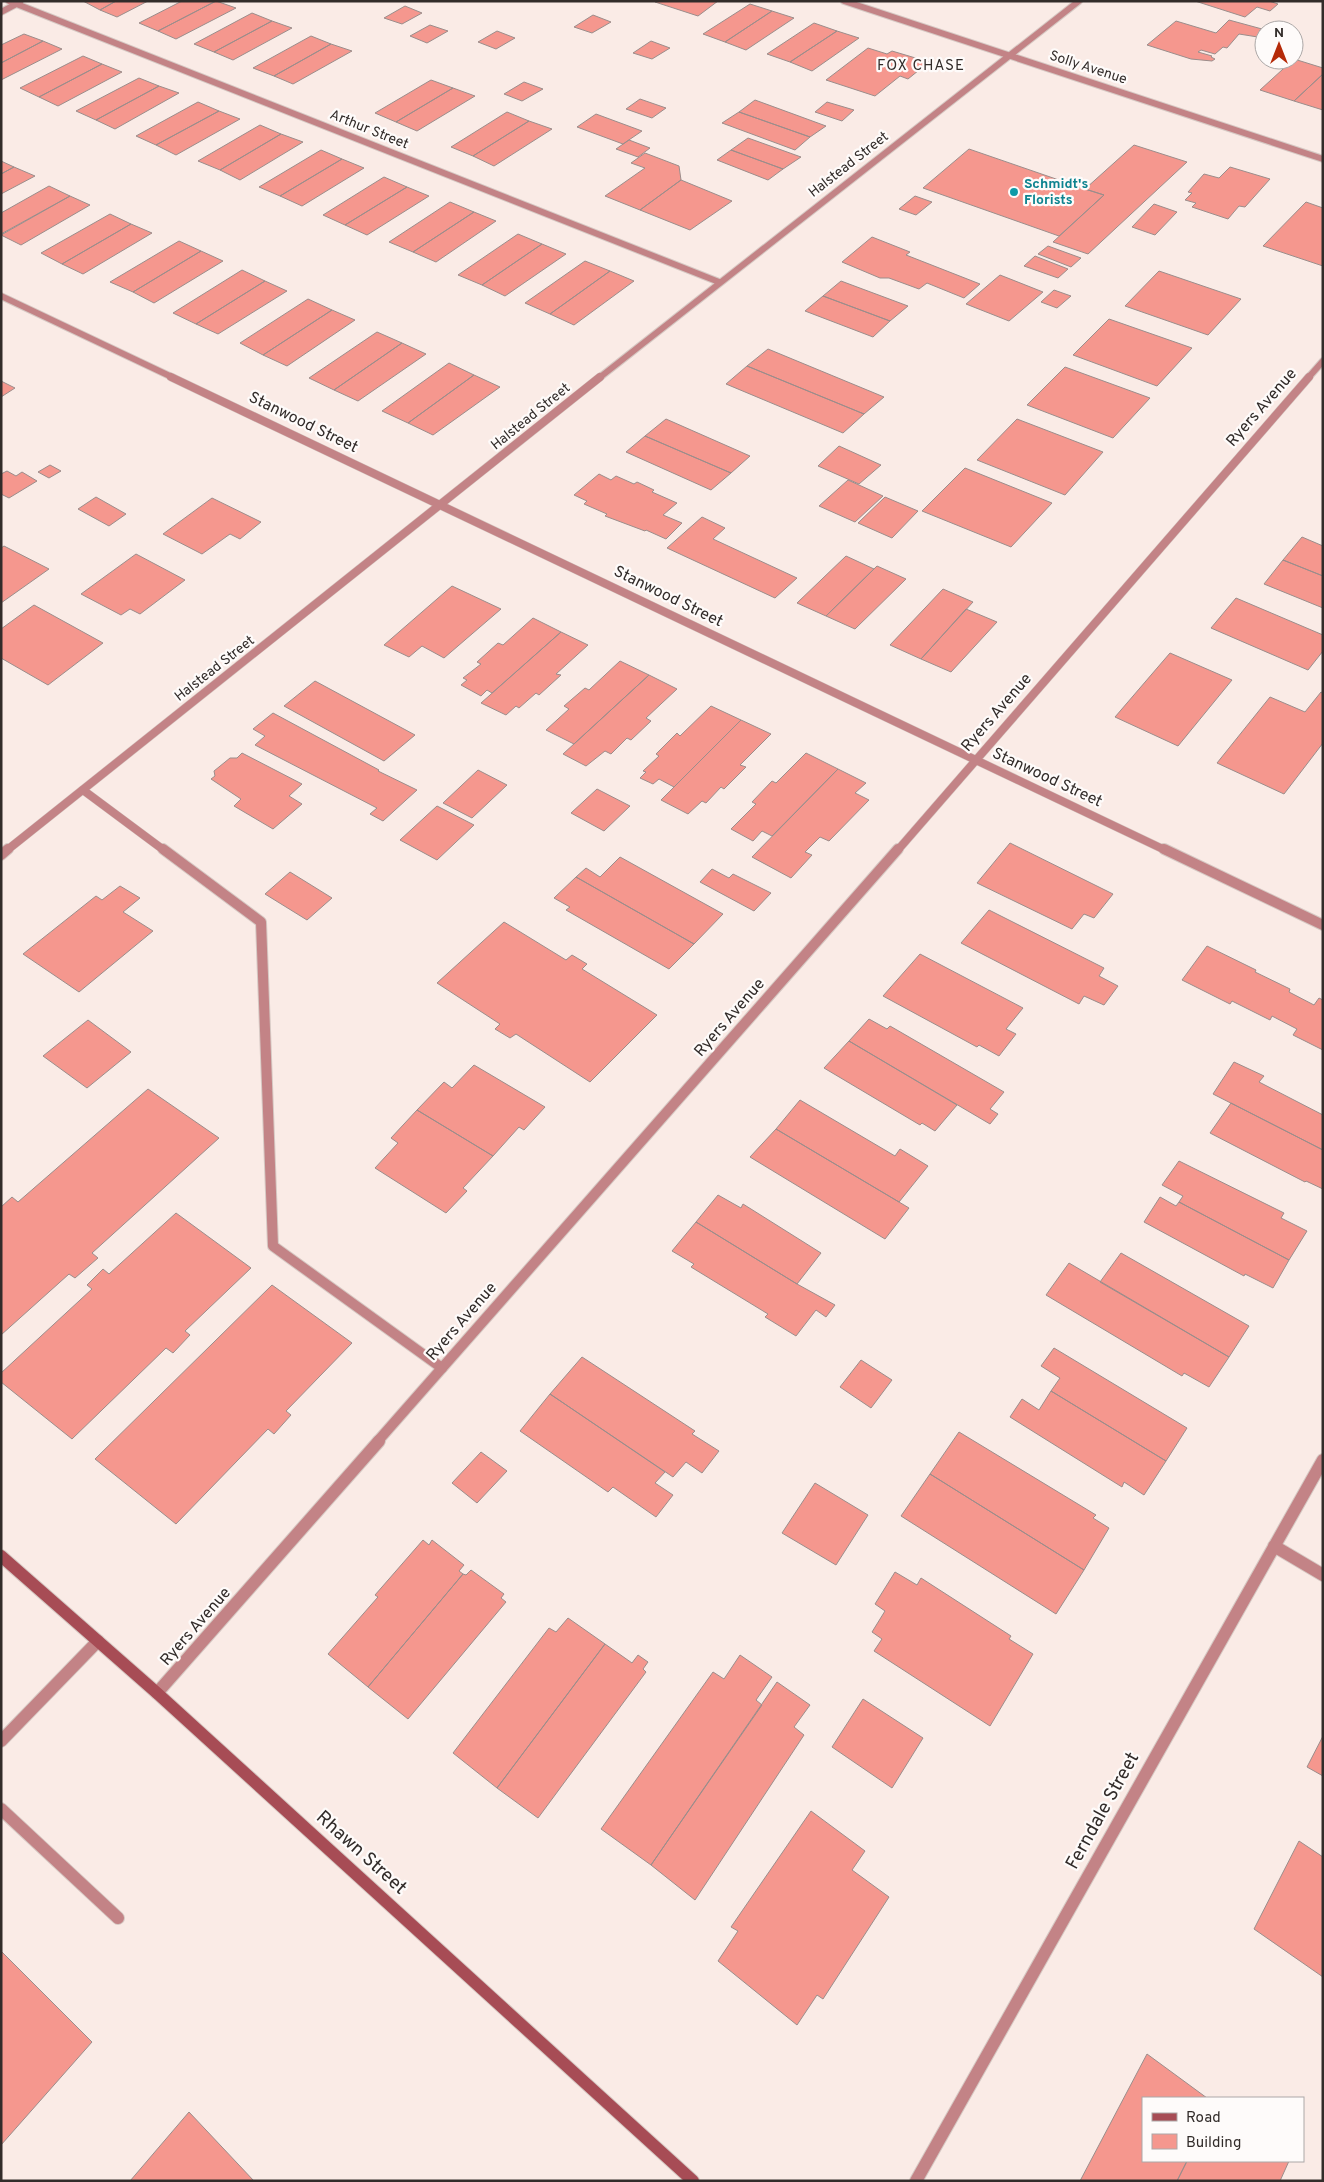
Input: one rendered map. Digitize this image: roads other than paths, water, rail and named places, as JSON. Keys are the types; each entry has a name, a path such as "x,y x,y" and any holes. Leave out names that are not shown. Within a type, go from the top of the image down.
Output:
{"main road":[{"name":"Rhawn Street","path":"1,1556 157,1693 693,2181"}],"street":[{"name":"Solly Avenue","path":"844,1 1323,159"},
{"name":"Halstead Street","path":"1,855 719,282 1079,1"},
{"path":"1,12 16,2"},
{"name":"Arthur Street","path":"16,2 719,282"},
{"name":"Stanwood Street","path":"1,296 1323,925"},
{"name":"Ryers Avenue","path":"157,1693 976,761 1323,361"},
{"path":"83,790 261,922 273,1246 442,1368"},
{"name":"Ferndale Street","path":"916,2181 1323,1460"},
{"path":"1274,1546 1323,1575"},
{"path":"1,1741 98,1641"},
{"path":"1,1810 118,1918"}],"place":[{"name":"Schmidt's Florists","path":"1014,192"}],"district":[{"name":"FOX CHASE","path":"921,66"}]}
